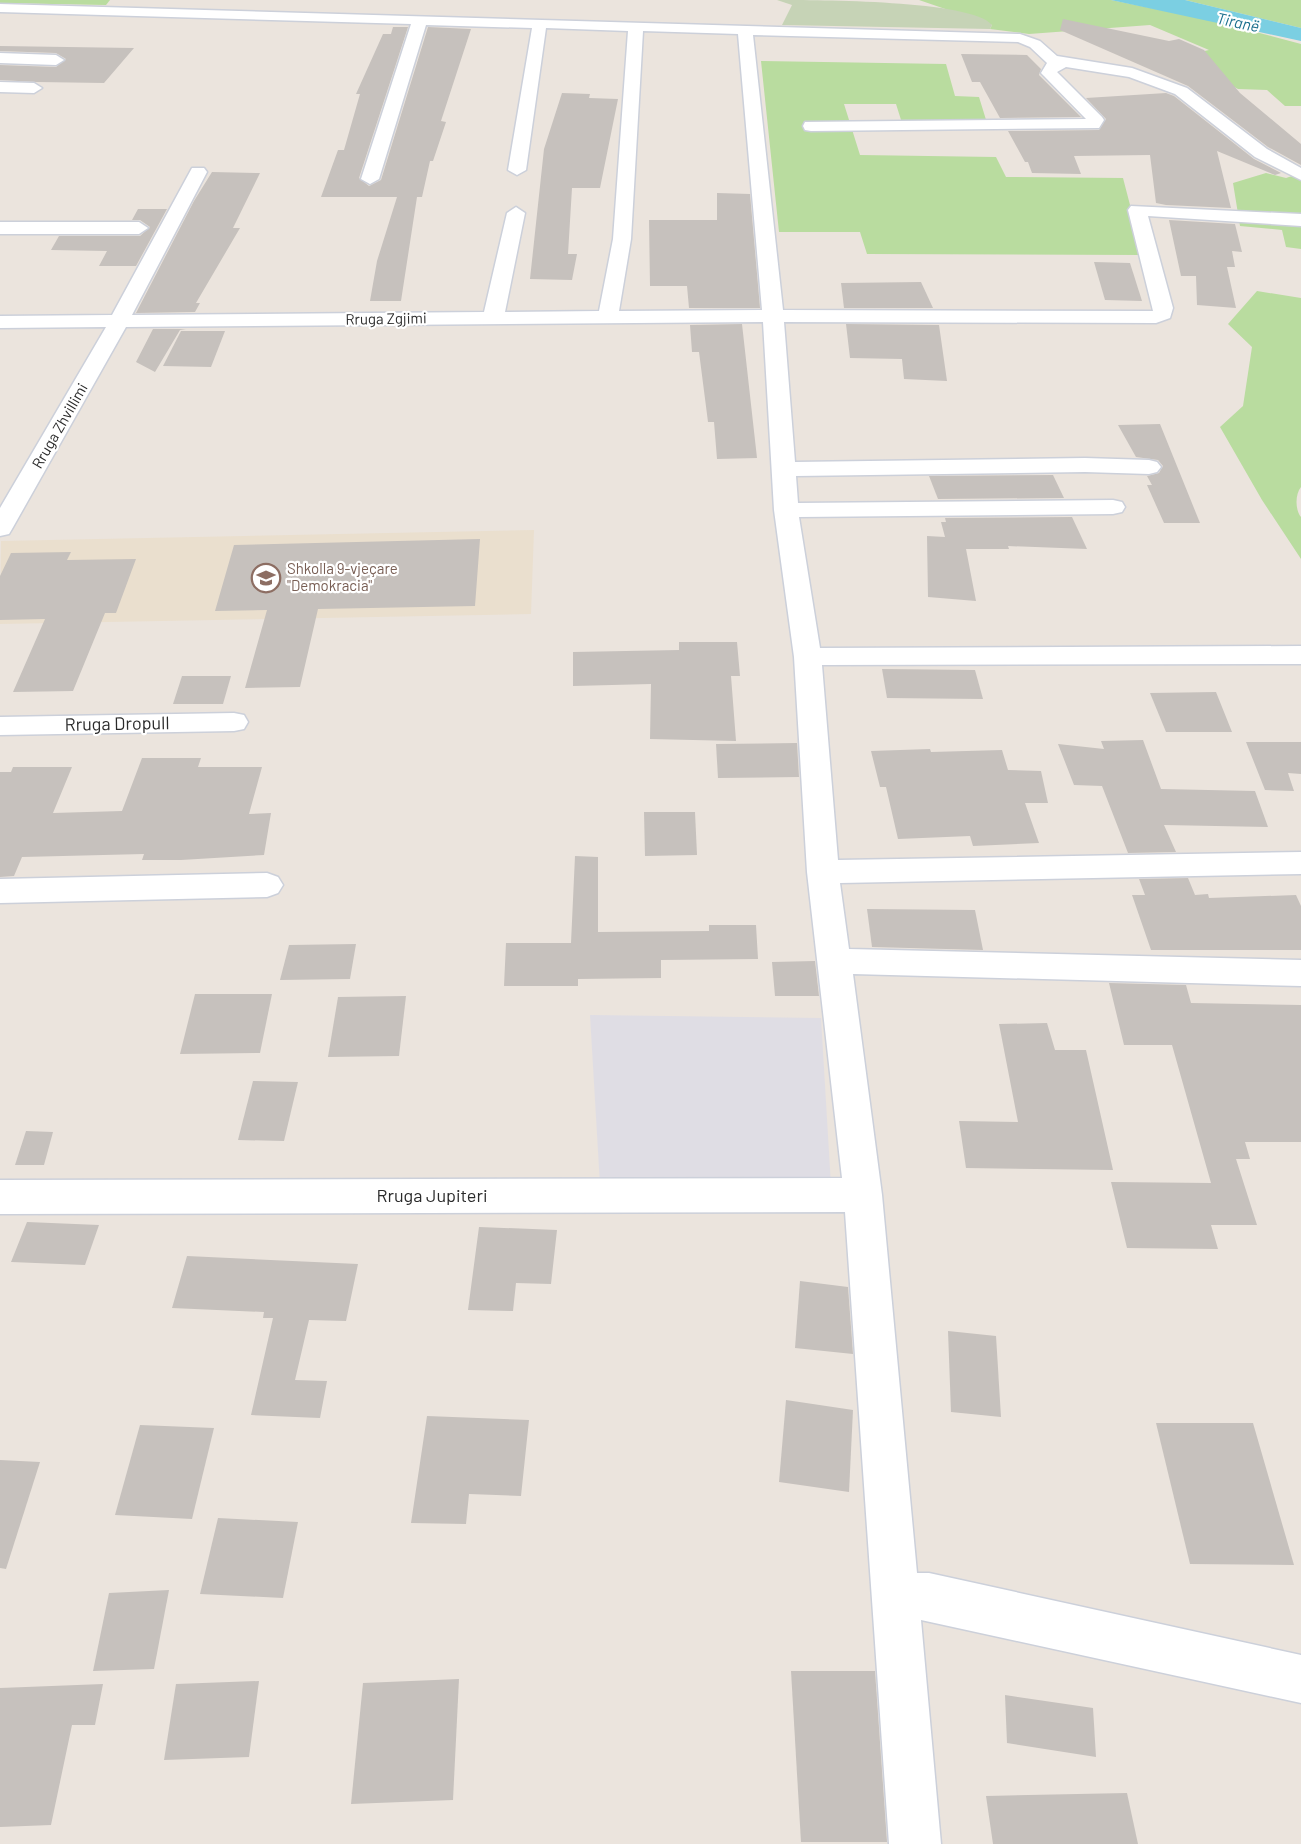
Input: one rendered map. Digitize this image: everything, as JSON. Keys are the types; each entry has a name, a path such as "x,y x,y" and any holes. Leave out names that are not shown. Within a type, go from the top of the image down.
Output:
{"street":[{"path":"0,8 1020,38 1035,44 1052,60 1132,73 1181,91 1261,153 1301,175"},
{"path":"370,179 420,20"},
{"path":"517,170 540,23"},
{"path":"608,317 622,239 636,26"},
{"path":"745,29 773,316 786,510 808,657 823,872 863,1195 915,1844"},
{"path":"0,58 56,60"},
{"path":"811,126 1093,124 1096,120 1049,73 1051,67 1063,63"},
{"path":"0,87 34,88"},
{"name":"Rruga Zhvillimi","path":"0,529 119,322 128,299 198,172"},
{"name":"Rruga Zgjimi","path":"0,322 773,316 1156,317 1163,314 1164,308 1137,210 1301,220"},
{"path":"493,318 516,213"},
{"path":"0,228 139,228"},
{"path":"783,469 1085,465 1149,467"},
{"path":"786,510 1113,507"},
{"path":"808,657 1301,656"},
{"name":"Rruga Dropull","path":"0,726 234,722"},
{"path":"823,872 1301,863"},
{"path":"0,891 267,885"},
{"path":"834,961 1301,973"},
{"name":"Rruga Jupiteri","path":"0,1197 863,1195"},
{"path":"895,1597 929,1596 1301,1679"}],"shaded area":[{"name":"Shkolla 9-vjeçare \"Demokracia\"","path":"534,530 531,614 0,624 1,541"},
{"path":"590,1015 821,1018 831,1186 600,1185"}],"green space":[{"path":"0,0 110,0 106,5 0,3"},
{"path":"777,0 857,1 926,6 979,17 992,25 990,29 782,25 792,5"},
{"path":"919,0 1111,0 1210,20 1301,44 1301,106 1285,106 1267,90 1238,89 1178,57 1209,50 1150,25 1029,34 990,29 992,25"},
{"path":"1185,0 1301,0 1301,28"},
{"path":"761,61 946,64 955,96 979,97 987,123 902,123 896,104 844,104 860,155 996,157 1006,177 1123,178 1143,255 867,254 860,232 779,232"},
{"path":"1266,173 1286,178 1301,173 1301,249 1286,247 1282,230 1240,226 1233,183"},
{"path":"1257,291 1301,298 1301,487 1296,502 1301,517 1301,559 1262,500 1220,427 1243,406 1252,347 1228,324"}],"water":[{"name":"Tiranë","path":"1111,0 1185,0 1301,28 1301,41"}],"building":[{"path":"1063,19 1169,41 1179,39 1204,50 1240,93 1301,144 1301,165 1268,147 1188,86 1060,30"},
{"path":"393,27 408,27 359,178 369,186 381,180 428,27 471,29 441,121 446,122 433,161 430,161 422,197 417,197 401,301 370,301 377,261 397,197 321,197 338,150 344,150 360,94 356,94 383,34 391,34"},
{"path":"0,46 134,48 104,83 37,82 0,80 0,65 56,67 66,59 56,53 0,51"},
{"path":"961,54 1027,55 1041,69 1039,75 1081,117 1000,118 980,82 972,82"},
{"path":"562,93 590,94 589,98 618,99 600,188 572,188 568,254 577,254 572,280 530,279 544,149"},
{"path":"1166,93 1174,96 1254,159 1281,173 1275,175 1217,151 1231,208 1166,205 1156,203 1150,155 1074,156 1081,174 1032,173 1028,162 1025,162 1008,131 1099,130 1106,119 1086,98"},
{"path":"212,172 260,173 233,228 240,228 196,303 200,303 195,312 136,313 194,201"},
{"path":"717,193 750,194 760,308 689,308 687,286 650,286 649,220 717,220"},
{"path":"138,209 167,209 136,266 99,266 107,251 51,250 59,236 140,236 150,227 140,220 132,220"},
{"path":"1169,220 1235,224 1242,252 1232,251 1235,267 1227,267 1236,308 1197,305 1196,276 1181,276"},
{"path":"1094,262 1130,263 1142,301 1105,300"},
{"path":"921,282 933,308 844,308 841,283"},
{"path":"742,324 757,458 717,459 714,422 708,422 699,352 692,352 690,325"},
{"path":"846,324 939,325 947,381 904,379 902,359 850,358"},
{"path":"153,329 186,329 180,330 155,372 136,362"},
{"path":"181,331 225,331 211,367 163,366"},
{"path":"1160,424 1200,523 1164,523 1147,485 1152,485 1147,476 1159,473 1163,466 1158,460 1136,457 1118,425"},
{"path":"1053,475 1064,498 938,499 929,476"},
{"path":"1072,517 1087,549 1008,546 1009,549 966,549 976,601 928,597 927,536 945,537 941,522 946,522 945,518"},
{"path":"480,539 475,606 318,609 300,687 245,688 267,610 215,611 234,545"},
{"path":"71,552 67,560 136,559 116,613 105,613 73,691 13,692 45,619 0,620 0,576 11,553"},
{"path":"679,642 737,642 740,676 731,676 736,741 650,739 651,684 573,686 573,652 679,650"},
{"path":"882,669 975,670 983,699 887,698"},
{"path":"182,676 231,676 223,704 173,704"},
{"path":"1216,692 1232,732 1166,732 1150,693"},
{"path":"1143,740 1161,789 1255,791 1268,827 1164,825 1176,852 1128,853 1102,786 1074,785 1058,744 1104,749 1101,741"},
{"path":"1246,742 1301,742 1301,774 1288,773 1294,791 1265,790"},
{"path":"797,743 799,777 718,778 716,744"},
{"path":"930,749 931,752 1002,750 1008,770 1041,771 1048,803 1025,803 1039,843 973,846 970,836 898,839 886,787 880,787 871,751"},
{"path":"142,758 201,758 198,767 262,767 249,814 271,813 264,855 181,860 142,860 144,854 22,857 14,876 0,877 0,772 11,772 13,767 72,767 53,813 122,811"},
{"path":"644,812 695,812 697,855 645,856"},
{"path":"575,856 598,857 598,932 709,931 709,925 756,925 758,959 661,960 661,978 578,979 578,986 504,986 506,943 571,943"},
{"path":"1188,878 1195,895 1208,894 1209,898 1296,895 1301,906 1301,950 1151,950 1132,895 1145,895 1139,879"},
{"path":"867,909 975,910 983,950 872,947"},
{"path":"356,944 350,979 280,980 289,945"},
{"path":"815,961 819,996 775,996 772,962"},
{"path":"1109,983 1186,985 1191,1003 1301,1005 1301,1142 1245,1142 1250,1159 1236,1159 1257,1225 1211,1225 1218,1249 1127,1248 1111,1182 1211,1183 1172,1045 1124,1045"},
{"path":"195,994 272,994 260,1053 180,1054"},
{"path":"406,996 399,1056 328,1057 338,997"},
{"path":"1047,1023 1055,1050 1086,1050 1113,1170 966,1168 959,1121 1018,1122 999,1024"},
{"path":"253,1081 298,1082 284,1141 238,1140"},
{"path":"26,1131 53,1132 44,1165 15,1165"},
{"path":"27,1222 99,1225 85,1265 11,1262"},
{"path":"479,1227 557,1230 551,1284 516,1283 513,1311 468,1310"},
{"path":"187,1256 358,1264 346,1321 309,1320 295,1380 327,1381 320,1418 251,1415 273,1318 263,1318 264,1312 172,1308"},
{"path":"800,1281 848,1287 853,1354 795,1348"},
{"path":"948,1331 996,1336 1001,1417 951,1412"},
{"path":"786,1400 853,1410 849,1492 779,1482"},
{"path":"427,1416 529,1420 521,1496 469,1494 466,1524 411,1523"},
{"path":"1156,1423 1253,1423 1294,1565 1190,1564"},
{"path":"140,1425 214,1428 192,1519 115,1515"},
{"path":"0,1460 40,1462 6,1569 0,1568"},
{"path":"218,1518 298,1522 283,1598 200,1594"},
{"path":"169,1590 154,1669 93,1671 109,1593"},
{"path":"791,1671 875,1671 887,1842 801,1842"},
{"path":"459,1679 453,1800 351,1804 363,1683"},
{"path":"259,1681 249,1757 164,1760 176,1684"},
{"path":"103,1684 95,1725 72,1725 51,1825 0,1827 0,1688"},
{"path":"1005,1695 1093,1708 1096,1757 1007,1743"},
{"path":"1127,1793 1138,1844 993,1844 986,1796"}],"place":[{"name":"Shkolla 9-vjeçare \"Demokracia\"","path":"266,578"}]}
